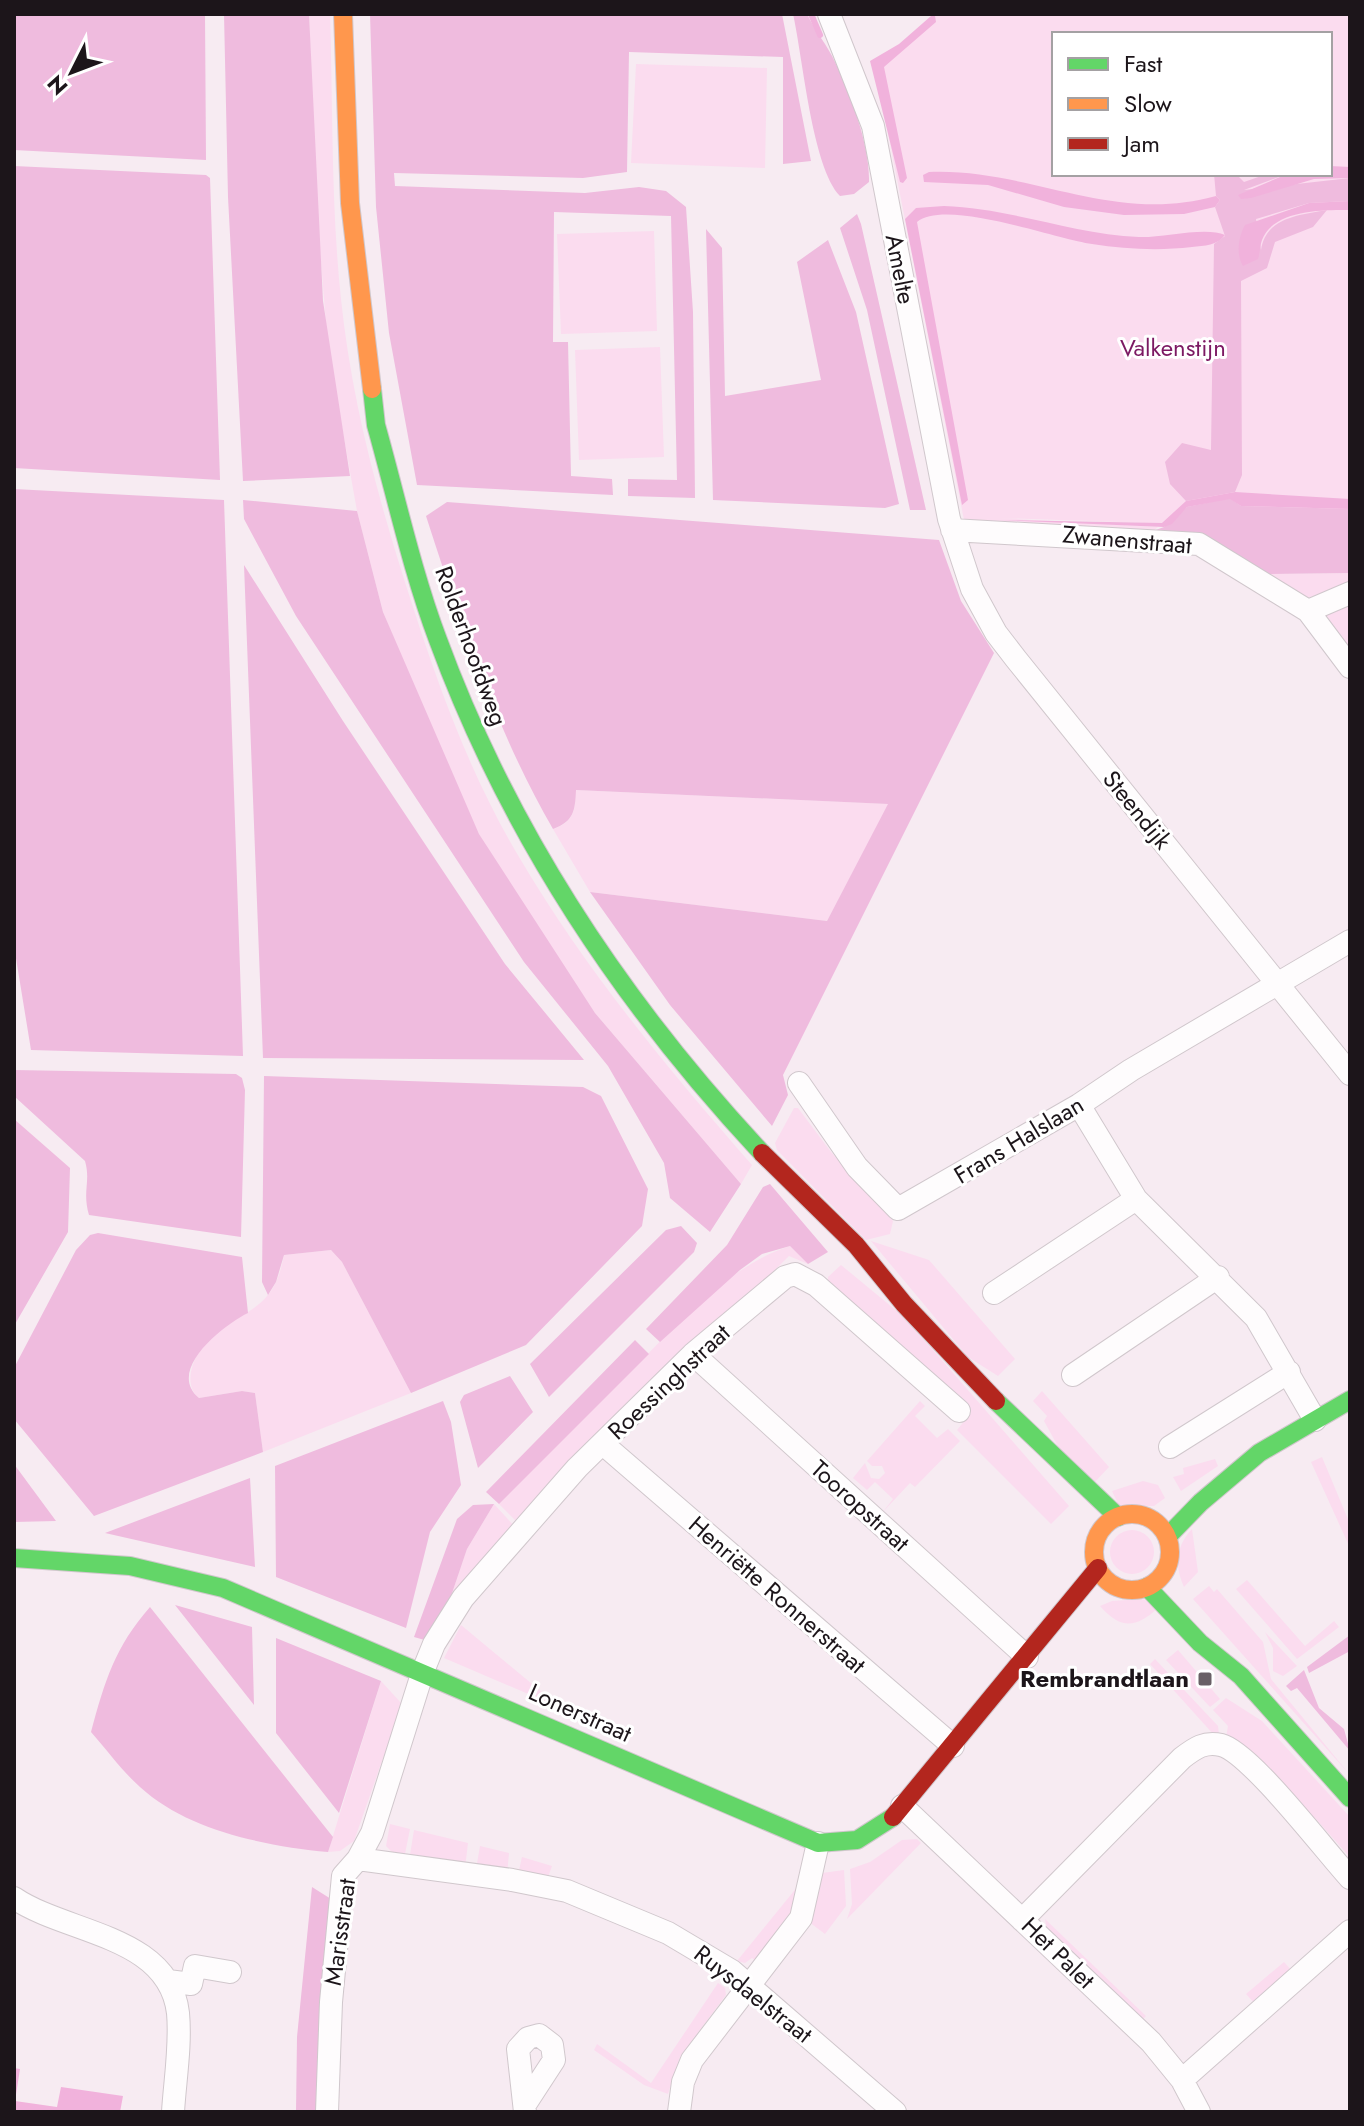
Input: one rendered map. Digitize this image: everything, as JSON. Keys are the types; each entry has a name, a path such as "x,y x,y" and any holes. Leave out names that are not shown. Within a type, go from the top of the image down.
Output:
{"main road":[{"name":"Rolderhoofdweg","path":"343,14 350,203 365,353 386,467 437,639 491,766 558,889 604,961 698,1084 803,1197 856,1245 904,1304 989,1395 1118,1517"},
{"name":"Rolderhoofdweg","path":"989,1395 1028,1451 1077,1505"},
{"path":"1168,1536 1201,1502 1259,1453 1350,1400"},
{"path":"1163,1510 1169,1562 1157,1581 1147,1587 1120,1588 1107,1580 1098,1568 1094,1528 1129,1514 1163,1510 1232,1463 1259,1453"},
{"name":"Lonerstraat","path":"14,1558 130,1566 188,1578 270,1606 818,1843 834,1846 862,1840 890,1820 1045,1637 1120,1588"},
{"name":"Lonerstraat","path":"1045,1637 1052,1621 1098,1568"},
{"path":"1163,1571 1180,1592"},
{"path":"1147,1587 1200,1643 1241,1676"},
{"path":"1203,1619 1241,1676 1350,1798"}],"street":[{"name":"Amelte","path":"829,14 873,126 952,530"},
{"name":"Zwanenstraat","path":"952,530 1199,544 1308,611 1350,667"},
{"name":"Steendijk","path":"952,530 972,589 996,633 1350,1074"},
{"path":"1308,611 1350,593"},
{"name":"Frans Halslaan","path":"799,1083 857,1167 898,1209 1079,1105 1131,1070 1350,941"},
{"path":"1079,1105 1136,1199 1256,1318 1315,1420"},
{"path":"994,1293 1136,1199"},
{"name":"Roessinghstraat","path":"423,1671 434,1644 463,1598 577,1468 693,1354 785,1277 802,1275 959,1411"},
{"path":"1073,1375 1218,1277"},
{"name":"Tooropstraat","path":"693,1354 1027,1657"},
{"path":"1170,1447 1289,1372"},
{"name":"Henriëtte Ronnerstraat","path":"603,1444 953,1746"},
{"name":"Marisstraat","path":"327,2112 343,1876 358,1859 378,1818 423,1671"},
{"path":"1022,1920 1182,1758 1203,1744 1232,1749 1243,1758 1350,1878"},
{"name":"Het Palet","path":"902,1806 1151,2042 1182,2080 1199,2112"},
{"path":"679,2112 686,2071 801,1918 818,1843"},
{"name":"Ruysdaelstraat","path":"358,1859 512,1880 567,1891 681,1940 749,1985 895,2112"},
{"path":"14,1898 50,1918 136,1951 151,1960 168,1981 175,2001 178,2027 173,2112"},
{"path":"1182,2080 1350,1931"},
{"path":"168,1981 191,1984 195,1966 230,1972"}],"green space":[{"path":"309,14 330,14 338,264 352,378 389,531 446,704 502,827 571,939 628,1017 752,1165 741,1184 595,1013 509,884 479,834 444,760 383,612 357,511 328,348 316,200"},
{"name":"Valkenstijn","path":"932,14 1350,14 1350,530 999,518 1158,527 1153,531 964,520 876,72 934,16"},
{"path":"636,64 767,68 765,168 631,163"},
{"path":"654,231 657,331 561,334 557,234"},
{"path":"660,347 664,457 579,460 575,350"},
{"path":"1350,573 1350,584 1304,599 1267,574"},
{"path":"1350,600 1350,655 1324,620 1328,610"},
{"path":"575,790 889,804 827,921 590,892 553,829 572,815"},
{"path":"794,1108 798,1108 831,1152 893,1221 890,1234 866,1240 777,1150 775,1143"},
{"path":"871,1241 929,1260 1015,1359 998,1376 968,1357"},
{"path":"790,1246 808,1264 789,1256 518,1523 499,1504 703,1300 744,1268"},
{"path":"331,1250 342,1262 411,1393 263,1452 255,1393 242,1391 199,1398 191,1383 193,1364 215,1332 267,1296 278,1277 284,1255"},
{"path":"841,1265 898,1312 1069,1506 1051,1524 957,1430 971,1413 828,1286 828,1277"},
{"path":"1042,1391 1109,1467 1092,1485 1061,1452 1044,1421 1047,1416 1033,1401"},
{"path":"920,1401 925,1406 915,1416 937,1438 948,1429 960,1441 915,1487 910,1483 882,1513 893,1499 875,1482 867,1490 853,1478 865,1463 871,1478 879,1479 885,1473 882,1466 872,1466 867,1461"},
{"path":"1322,1457 1350,1524 1350,1548 1311,1462"},
{"path":"1215,1459 1218,1466 1181,1491 1173,1477 1184,1474 1183,1468"},
{"path":"1143,1481 1158,1485 1165,1498 1154,1506 1119,1506 1112,1491"},
{"path":"494,1504 515,1527 448,1605 467,1549"},
{"path":"1192,1529 1198,1572 1184,1587 1178,1556"},
{"path":"1132,1530 1148,1536 1154,1552 1148,1568 1132,1574 1116,1568 1110,1552 1116,1536"},
{"path":"1247,1580 1305,1646 1334,1621 1339,1627 1297,1659 1236,1589"},
{"path":"1209,1586 1214,1592 1217,1589 1263,1642 1271,1679 1350,1775 1193,1599"},
{"path":"1143,1599 1158,1608 1143,1620 1129,1624 1115,1619 1100,1606 1112,1601"},
{"path":"461,1625 561,1708 444,1658"},
{"path":"1265,1632 1297,1666 1283,1676 1273,1671 1273,1648"},
{"path":"1178,1650 1220,1699 1210,1707 1166,1660"},
{"path":"1155,1659 1218,1726 1219,1735 1214,1735 1150,1664"},
{"path":"381,1681 402,1704 354,1841 340,1851 328,1852"},
{"path":"1226,1698 1262,1721 1350,1817 1350,1867 1344,1860 1348,1855 1315,1818 1310,1821 1226,1737 1228,1726 1213,1710"},
{"path":"390,1824 410,1829 405,1854 392,1852 386,1846"},
{"path":"414,1830 468,1843 465,1868 409,1861"},
{"path":"917,1839 921,1843 847,1919 852,1904 850,1869 870,1862 902,1840"},
{"path":"480,1846 509,1853 507,1874 476,1869"},
{"path":"522,1857 552,1866 547,1880 518,1875"},
{"path":"844,1870 846,1906 825,1934 809,1922 822,1873"},
{"path":"798,1886 797,1910 757,1962 752,1958 745,1963 737,1961"},
{"path":"1045,1919 1146,2016 1141,2021 1047,1930"},
{"path":"1284,1962 1293,1972 1256,2005 1246,1994"},
{"path":"718,1983 725,1988 726,1995 680,2057 668,2094 644,2085 594,2050 597,2044 651,2083"}],"shaded area":[{"path":"14,14 205,14 206,160 14,150"},
{"path":"224,14 309,14 323,301 350,476 243,481 228,197"},
{"path":"370,14 782,14 811,161 783,164 783,57 629,52 627,172 583,178 394,173 395,186 585,193 639,187 666,191 686,207 693,312 695,498 628,496 628,479 677,480 671,216 554,212 553,342 568,342 571,476 612,479 613,495 417,485 389,333 376,207"},
{"path":"793,14 807,14 832,56 853,105 863,137 869,182 854,194 840,196 822,162"},
{"path":"931,16 935,16 936,22 884,67 907,178 903,183 900,182 870,61 899,44"},
{"path":"14,166 206,175 210,178 220,480 14,468"},
{"path":"1332,166 1350,167 1350,178 1314,179 1251,198 1241,199 1238,195 1282,176 1332,176"},
{"path":"929,172 1002,178 1106,200 1141,204 1178,203 1216,196 1220,200 1215,207 1184,214 1124,215 1064,207 988,185 924,182 923,175"},
{"path":"1214,176 1238,176 1244,182 1261,176 1282,176 1244,190 1350,178 1350,201 1309,203 1256,219 1261,250 1264,239 1277,224 1296,216 1327,210 1313,227 1275,242 1267,268 1241,281 1242,475 1235,492 1186,501 1170,484 1165,462 1182,443 1211,450 1214,244 1225,236 1215,207 1220,200 1216,196"},
{"path":"1350,201 1350,210 1301,213 1277,222 1262,240 1258,259 1243,266 1239,246 1245,225 1309,203"},
{"path":"944,206 993,211 1114,235 1149,237 1207,232 1225,235 1219,241 1206,245 1142,249 1075,241 975,217 931,216 917,222 968,500 962,505 905,219 916,208"},
{"path":"857,214 926,510 910,510 867,310 840,228"},
{"path":"706,229 722,248 725,396 821,380 797,262 828,240 856,312 899,504 885,508 713,500"},
{"path":"14,489 224,500 243,1056 31,1050 14,946"},
{"path":"1235,492 1350,499 1350,509 1241,506 1230,499 1187,507 1172,524 1164,527 999,520 1162,523 1186,501"},
{"path":"1230,498 1241,506 1350,509 1350,573 1267,574 1153,531 1164,527 1187,507"},
{"path":"243,500 357,511 383,612 479,834 595,1013 741,1184 710,1232 670,1198 664,1163 608,1066 524,962 296,616 244,519"},
{"path":"447,502 939,540 961,601 994,653 783,1075 788,1095 772,1126 670,1005 590,892 827,921 888,804 576,790 572,814 553,829 497,715 426,516"},
{"path":"244,565 343,721 505,964 584,1060 263,1058"},
{"path":"14,1070 236,1074 242,1078 245,1090 241,1237 89,1215 85,1161 14,1096"},
{"path":"264,1076 583,1087 601,1096 648,1189 642,1226 526,1345 411,1393 342,1262 331,1250 284,1255 276,1282 268,1295 262,1282"},
{"path":"14,1119 70,1168 68,1232 14,1326"},
{"path":"770,1184 828,1252 808,1264 790,1246 762,1254 660,1342 646,1329 727,1245 763,1187"},
{"path":"681,1226 697,1243 694,1252 549,1397 530,1364 666,1230"},
{"path":"98,1233 242,1257 248,1313 213,1337 202,1349 189,1374 190,1387 199,1398 242,1391 255,1393 263,1452 94,1516 14,1419 14,1368 76,1250 90,1235"},
{"path":"635,1340 649,1354 499,1504 486,1492"},
{"path":"510,1376 533,1412 478,1468 460,1402 464,1395"},
{"path":"443,1401 451,1422 461,1485 430,1532 406,1628 276,1577 275,1466"},
{"path":"14,1464 56,1521 14,1522"},
{"path":"250,1478 255,1567 105,1533"},
{"path":"494,1504 467,1549 448,1605 428,1641 414,1637 457,1519 473,1505"},
{"path":"175,1605 252,1627 254,1705"},
{"path":"150,1607 333,1837 328,1852 279,1846 229,1834 181,1815 140,1787 91,1732 101,1696 120,1650"},
{"path":"1350,1635 1350,1651 1309,1673 1307,1667"},
{"path":"276,1638 381,1681 339,1813 276,1733"},
{"path":"1304,1670 1319,1708 1344,1729 1350,1751 1297,1688 1291,1691 1286,1686"},
{"path":"312,1887 331,1899 319,2112 296,2112 297,2037"},
{"path":"14,2068 20,2069 15,2101 57,2107 61,2087 123,2096 120,2112 14,2112"}],"waterway":[{"path":"811,14 820,35"}],"traffic: fast":[{"path":"372,389 376,425 429,614 467,711 499,781 574,913 617,976 711,1096 762,1153"},
{"path":"1168,1536 1201,1502 1259,1453 1350,1400"},
{"path":"996,1401 1118,1517"},
{"path":"14,1558 130,1566 223,1588 818,1843 857,1840 893,1817"},
{"path":"1147,1587 1200,1643 1241,1676 1350,1798"}],"traffic: slow":[{"path":"343,14 350,203 372,389"},
{"path":"1132,1514 1146,1517 1159,1525 1167,1538 1170,1552 1167,1566 1159,1579 1146,1587 1132,1590 1118,1587 1105,1579 1097,1566 1094,1552 1097,1538 1105,1525 1118,1517 1132,1514"}],"traffic: jam":[{"path":"762,1153 856,1245 904,1304 996,1401"},
{"path":"893,1817 1098,1568"}],"place":[{"name":"Rembrandtlaan","path":"1205,1679"}]}
